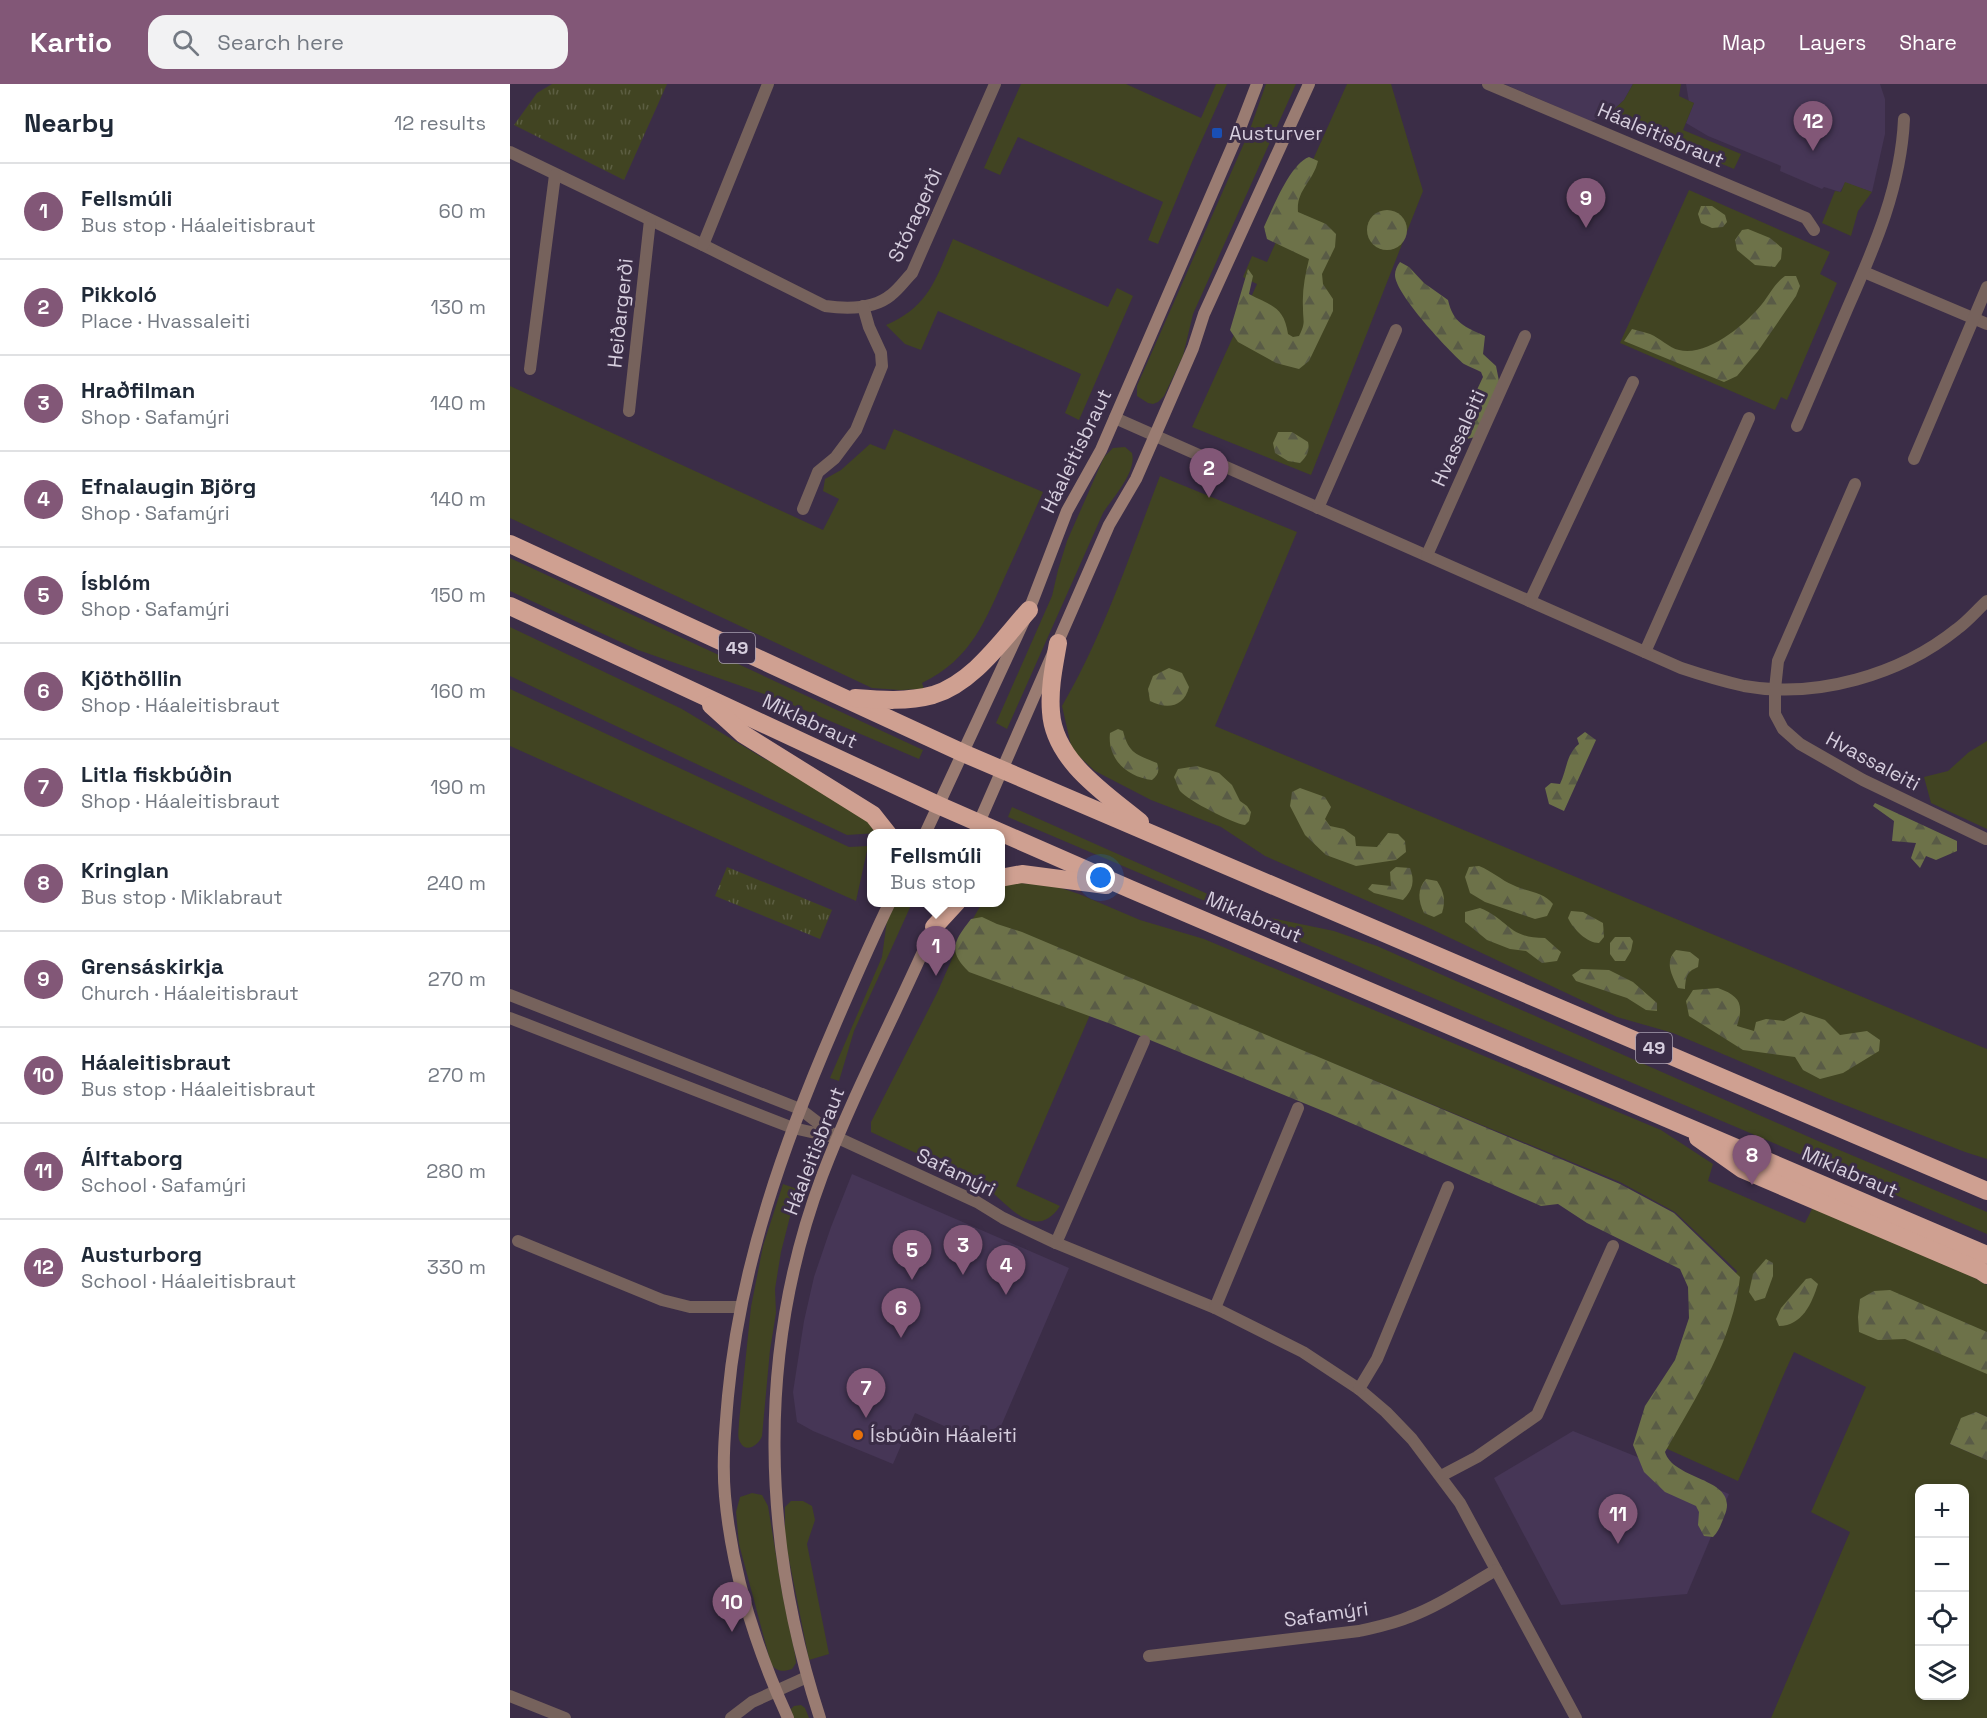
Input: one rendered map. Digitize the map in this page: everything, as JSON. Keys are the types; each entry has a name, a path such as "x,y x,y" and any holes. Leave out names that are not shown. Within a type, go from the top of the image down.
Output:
{"highway":[{"name":"Miklabraut","path":"510,544 963,753 1987,1191"},
{"name":"Miklabraut","path":"510,606 938,805 976,828"},
{"path":"842,697 908,700 934,694 963,678 985,659 1029,610"},
{"path":"1058,643 1050,696 1051,715 1062,745 1070,759 1084,775 1161,838"},
{"path":"699,694 743,734 873,815 884,829"},
{"name":"Miklabraut","path":"1005,839 1130,889 1987,1255"},
{"path":"1005,877 1022,874 1130,889"},
{"path":"934,927 953,907"},
{"path":"1680,1124 1714,1152 1742,1170 1987,1275"},
{"path":"1936,1169 1987,1176"}],"street":[{"path":"510,152 703,245 768,84"},
{"name":"Stóragerði","path":"703,245 825,306 844,309 863,306 890,296 912,273 995,84"},
{"name":"Háaleitisbraut","path":"927,829 1029,610 1067,511 1101,450 1239,131 1257,84"},
{"path":"976,828 1109,525 1136,479 1194,348 1204,314 1309,84"},
{"path":"1300,102 1316,84"},
{"name":"Háaleitisbraut","path":"1488,84 1806,218 1814,230"},
{"path":"1797,426 1864,272 1886,214 1903,147 1904,119"},
{"path":"530,369 555,175"},
{"name":"Heiðargerði","path":"629,411 650,220"},
{"path":"1864,272 1987,324"},
{"path":"1914,459 1987,287"},
{"path":"803,509 818,472 835,458 856,430 882,366 881,353 869,327 863,306"},
{"path":"1318,508 1396,330"},
{"name":"Hvassaleiti","path":"1427,555 1525,336"},
{"path":"1530,601 1633,382"},
{"path":"1645,652 1749,417"},
{"path":"1115,418 1681,668 1746,686 1775,689 1826,685 1891,668 1916,657 1944,639 1987,601"},
{"name":"Hvassaleiti","path":"1855,484 1778,661 1775,714 1783,729 1800,744 1863,780 1986,839"},
{"name":"Háaleitisbraut","path":"788,1718 742,1596 730,1543 724,1495 723,1459 731,1367 740,1307 752,1253 793,1128 862,962 888,907"},
{"name":"Háaleitisbraut","path":"820,1718 807,1677 789,1603 778,1518 774,1472 774,1408 778,1365 796,1259 818,1187 942,907"},
{"path":"510,995 800,1109 838,1138"},
{"path":"510,1018 793,1128 838,1138"},
{"path":"1056,1244 1144,1041"},
{"path":"1215,1308 1298,1108"},
{"name":"Safamýri","path":"838,1138 977,1202 1003,1218 1056,1244 1215,1308 1303,1352 1359,1389 1412,1439 1460,1503 1576,1718"},
{"path":"1359,1389 1377,1359 1448,1187"},
{"path":"518,1241 662,1300 690,1307 740,1307"},
{"path":"1441,1476 1477,1456 1537,1415 1613,1246"},
{"name":"Safamýri","path":"1149,1656 1359,1631 1390,1624 1419,1613 1496,1570"},
{"path":"731,1718 752,1701 807,1677"},
{"path":"510,1696 565,1718"}],"shaded area":[{"path":"1504,84 1633,84 1624,100 1607,116 1590,121"},
{"path":"1686,84 1880,84 1885,99 1885,134 1872,192 1845,183 1840,192 1824,187 1822,189 1780,171 1781,166 1708,136 1686,123 1694,103 1689,102"},
{"path":"852,1174 1069,1268 1001,1426 971,1438 915,1413 893,1464 813,1431 797,1422 793,1392 804,1321 814,1277"},
{"path":"1573,1431 1729,1494 1687,1594 1561,1605 1494,1478"}],"green space":[{"path":"552,84 667,84 624,180 514,125 537,93"},
{"path":"1021,84 1126,84 1201,118 1216,84 1227,84 1158,244 1148,240 1163,202 1018,137 1000,175 984,168"},
{"path":"1266,84 1296,84 1193,314 1183,356 1164,396 1158,402 1148,403 1137,396 1137,386 1249,132"},
{"path":"1347,84 1391,84 1423,191 1311,475 1192,427 1257,284 1243,277 1252,256 1267,262"},
{"path":"1633,84 1681,84 1679,96 1694,103 1683,130 1741,154 1734,169 1607,116 1624,100"},
{"path":"1309,157 1318,161 1302,192 1298,212 1326,224 1336,234 1335,247 1322,274 1323,284 1333,299 1333,311 1309,361 1299,369 1276,363 1238,342 1230,330 1248,269 1253,276 1249,294 1276,308 1283,318 1288,334 1293,337 1299,336 1304,322 1303,289 1309,259 1267,239 1264,227 1289,177 1302,161"},
{"path":"1845,182 1872,192 1858,211 1851,236 1822,223 1835,191 1841,192"},
{"path":"1689,190 1830,252 1820,274 1837,283 1787,400 1781,397 1775,410 1620,343"},
{"path":"1701,206 1712,206 1725,215 1727,222 1723,227 1712,228 1701,223 1698,214"},
{"path":"1387,210 1395,211 1401,216 1406,222 1406,238 1401,244 1395,249 1387,250 1379,249 1373,244 1368,238 1367,230 1368,222 1373,216 1379,211"},
{"path":"1748,229 1770,238 1782,248 1781,259 1775,267 1755,265 1737,250 1735,240 1742,230"},
{"path":"953,239 1108,307 1117,288 1133,296 1079,420 1065,413 1081,374 938,311 921,350 905,344 886,325 901,318 922,300 936,279"},
{"path":"1400,262 1448,300 1453,314 1461,323 1485,336 1483,354 1496,366 1499,381 1475,437 1467,439 1462,434 1466,413 1483,377 1481,372 1464,364 1413,308 1397,284 1395,273"},
{"path":"1785,276 1796,276 1800,286 1796,296 1758,351 1737,376 1724,382 1624,341 1632,329 1650,334 1679,350 1702,349 1725,337 1746,321"},
{"path":"510,386 823,530 839,499 823,491 825,479 841,470 870,444 885,450 894,429 1043,492 992,606 965,650 939,673 922,683 924,689 872,688 510,518"},
{"path":"1278,432 1292,432 1308,442 1309,448 1300,463 1288,461 1275,453 1273,443"},
{"path":"1125,447 1132,453 1133,460 1128,476 1103,513 1007,729 996,723 1052,596 1067,541 1104,457 1113,448"},
{"path":"1160,476 1297,532 1215,726 1987,1049 1987,1159 1827,1098 1673,1033 1617,1017 1427,927 1265,856 1221,827 1151,800 1095,771 1072,750 1062,706 1104,622"},
{"path":"510,558 923,750 919,759 781,700 638,650 510,591"},
{"path":"510,627 682,709 763,758 853,802 874,829 867,829 867,834 847,835 510,676"},
{"path":"1169,668 1182,673 1189,687 1187,694 1174,705 1156,704 1150,701 1148,689 1153,676"},
{"path":"510,689 849,847 867,846 856,901 510,746"},
{"path":"1118,729 1123,731 1134,752 1157,763 1158,773 1152,780 1134,775 1115,759 1110,733"},
{"path":"1585,732 1596,740 1564,811 1549,804 1545,788 1551,783 1560,784 1569,757 1579,744 1577,738"},
{"path":"1987,741 1987,829 1931,803 1924,777 1948,771 1969,752"},
{"path":"1197,766 1219,773 1232,785 1240,801 1251,812 1249,821 1245,825 1211,811 1180,791 1174,777 1178,769"},
{"path":"1300,788 1325,797 1331,807 1325,819 1330,826 1344,829 1355,837 1356,846 1377,847 1388,833 1398,834 1405,841 1406,852 1396,860 1356,866 1326,855 1305,835 1290,806 1292,792"},
{"path":"1875,803 1957,841 1957,851 1936,860 1926,856 1920,868 1911,858 1916,843 1892,841 1894,821 1873,806"},
{"path":"1012,807 1228,903 1266,917 1334,931 1377,946 1818,1141 1987,1212 1987,1234 1008,817"},
{"path":"1479,866 1509,883 1549,900 1553,904 1547,916 1535,919 1485,902 1470,893 1465,877 1469,867"},
{"path":"727,867 832,910 820,939 715,896"},
{"path":"1396,867 1410,868 1412,873 1412,885 1403,900 1374,893 1368,889 1372,884 1391,886 1390,872"},
{"path":"1426,879 1437,881 1444,896 1442,913 1434,917 1424,913 1419,895"},
{"path":"1005,882 1052,885 1140,920 1204,939 1661,1130 1713,1164 1708,1181 1805,1223 1813,1207 1954,1266 1987,1285 1987,1417 1976,1412 1950,1444 1987,1460 1987,1718 1771,1718 1850,1532 1811,1512 1866,1387 1794,1352 1738,1481 1663,1447 1737,1271 1675,1212 1620,1182 1109,971 1016,1186 1060,1206 1050,1217 1040,1221 1030,1220 1020,1216 982,1184 871,1132 871,1122 937,993 959,943 980,907 1005,907"},
{"path":"894,907 910,907 854,1031 839,1081 830,1078 882,957 887,920"},
{"path":"1480,908 1516,932 1545,938 1561,952 1557,961 1542,963 1526,951 1510,949 1487,940 1465,922 1465,912"},
{"path":"1571,911 1583,912 1603,923 1604,937 1599,943 1585,938 1573,927 1568,918"},
{"path":"982,917 1620,1184 1674,1213 1740,1277 1730,1323 1722,1346 1665,1452 1671,1462 1716,1487 1724,1494 1727,1504 1724,1517 1715,1535 1713,1537 1704,1536 1698,1525 1699,1512 1696,1506 1665,1492 1644,1472 1633,1445 1645,1406 1675,1360 1689,1318 1688,1287 1680,1269 1587,1223 1558,1204 1541,1206 1328,1113 1111,1024 969,972 958,958 955,946 960,934 971,919"},
{"path":"1615,937 1630,937 1633,941 1631,951 1625,961 1615,961 1610,954 1610,943"},
{"path":"1676,950 1690,952 1699,959 1698,967 1687,975 1685,989 1678,988 1670,969 1670,959"},
{"path":"1581,969 1609,970 1633,982 1657,1003 1657,1011 1646,1010 1627,998 1576,981 1572,975"},
{"path":"1718,988 1736,998 1740,1006 1737,1026 1754,1031 1756,1022 1766,1019 1784,1021 1801,1012 1825,1020 1840,1035 1867,1031 1880,1040 1879,1051 1843,1073 1820,1079 1803,1070 1795,1057 1743,1050 1689,1016 1686,1001 1693,990"},
{"path":"783,1184 797,1189 781,1252 775,1289 776,1313 762,1436 755,1445 749,1448 740,1442 738,1432 751,1307 763,1246"},
{"path":"1766,1259 1773,1263 1773,1276 1765,1298 1755,1301 1749,1292 1753,1274"},
{"path":"1811,1278 1818,1284 1805,1312 1794,1322 1779,1326 1776,1319 1781,1308 1806,1279"},
{"path":"1890,1290 1987,1332 1987,1374 1905,1339 1878,1340 1859,1332 1860,1299 1874,1291"},
{"path":"1976,1412 1987,1417 1987,1460 1950,1444 1961,1418"},
{"path":"752,1493 762,1495 768,1506 796,1663 792,1669 786,1671 780,1671 771,1664 739,1544 736,1512 740,1497"},
{"path":"791,1501 803,1501 812,1506 815,1520 807,1544 829,1654 809,1660 785,1539 785,1507"},
{"path":"801,1705 805,1708 809,1718 793,1718 791,1709"}],"place":[{"name":"Austurver","path":"1217,133"},
{"name":"Austurborg","path":"1813,151"},
{"name":"Grensáskirkja","path":"1586,228"},
{"name":"Pikkoló","path":"1209,498"},
{"name":"Fellsmúli","path":"936,976"},
{"name":"Kringlan","path":"1752,1185"},
{"name":"Hraðfilman","path":"963,1275"},
{"name":"Ísblóm","path":"912,1280"},
{"name":"Efnalaugin Björg","path":"1006,1295"},
{"name":"Kjöthöllin","path":"901,1338"},
{"name":"Litla fiskbúðin","path":"866,1418"},
{"name":"Ísbúðin Háaleiti","path":"858,1435"},
{"name":"Álftaborg","path":"1618,1544"},
{"name":"Háaleitisbraut","path":"732,1632"}]}
